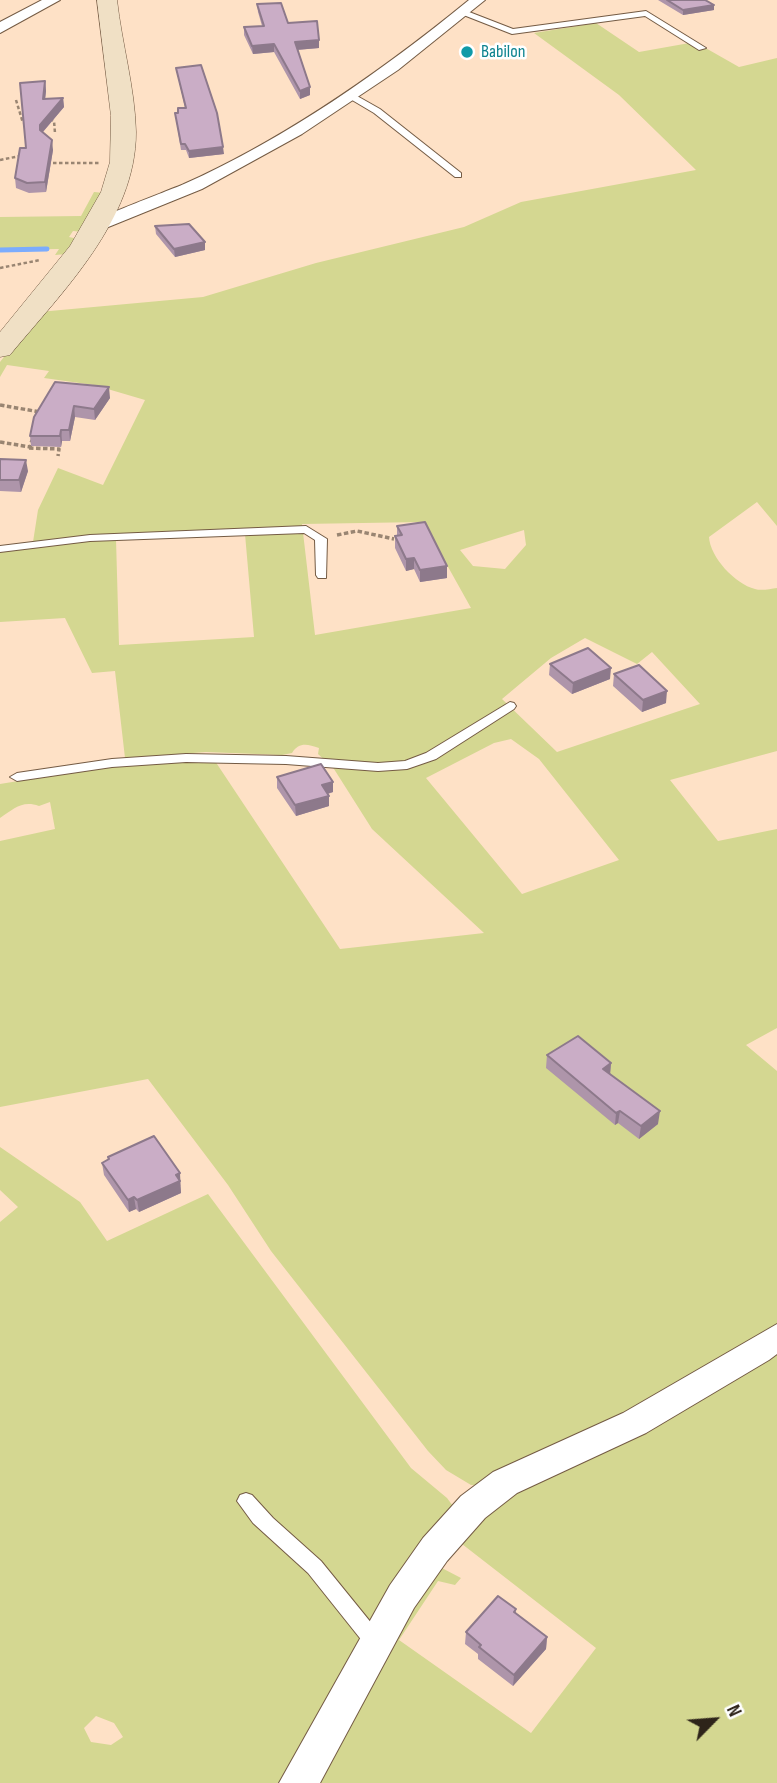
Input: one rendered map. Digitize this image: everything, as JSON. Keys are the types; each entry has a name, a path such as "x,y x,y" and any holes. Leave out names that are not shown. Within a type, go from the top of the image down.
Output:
{"street":[{"path":"0,28 53,0"},
{"path":"0,349 96,227 114,188 123,150 124,132 107,0"},
{"path":"96,227 142,211 187,190 350,96 478,0"},
{"path":"298,1783 322,1748 374,1641 405,1592 472,1508 486,1496 536,1467 611,1435 667,1406 777,1337"}],"lane":[{"path":"464,12 512,33 646,13 702,48"},
{"path":"350,96 371,107 458,175"},
{"path":"0,549 90,538 298,528 313,531 321,539 322,575"},
{"path":"17,777 112,763 186,758 286,760 378,767 407,765 431,756 510,706"},
{"path":"246,1501 257,1518 304,1556 328,1581 374,1641"}],"path":[{"path":"16,100 23,122"},
{"path":"47,118 54,121 55,133"},
{"path":"0,160 20,156"},
{"path":"53,163 103,163"},
{"path":"0,268 48,258"},
{"path":"0,405 41,412 46,404"},
{"path":"30,447 34,429"},
{"path":"0,442 59,449 58,456"},
{"path":"328,537 357,531 394,540"}],"green space":[{"path":"596,23 639,52 695,42 739,67 777,58 777,526 757,502 709,537 710,545 719,561 740,582 757,590 777,588 777,751 670,780 718,841 777,829 777,1028 746,1045 777,1071 777,1327 682,1388 488,1486 471,1485 446,1470 428,1451 271,1251 228,1185 148,1079 0,1107 0,841 55,829 50,802 39,806 23,805 0,818 0,784 116,765 215,761 340,949 484,933 372,829 334,769 318,754 319,748 304,745 297,747 292,753 282,755 206,752 125,758 115,671 92,673 65,618 0,622 0,547 33,542 38,510 58,468 103,485 145,400 94,385 44,378 49,371 7,365 0,377 0,362 39,312 203,297 316,263 464,227 521,202 696,170 619,95 534,33","holes":["423,522 471,608 315,635 302,524","524,530 526,545 505,569 473,566 460,550","245,534 254,637 119,645 116,539","585,638 637,664 652,652 700,704 557,752 502,699 551,658","511,739 539,759 619,860 522,894 426,778 494,743"]},
{"path":"94,192 105,193 83,232 73,231 69,237 78,239 67,254 55,255 59,249 0,250 0,217 81,216"},
{"path":"0,1147 80,1202 107,1241 208,1194 411,1468 447,1498 456,1510 284,1783 0,1783 0,1222 18,1207 0,1190","holes":["96,1716 114,1723 123,1737 111,1745 91,1742 84,1728"]},
{"path":"777,1345 777,1783 306,1783 438,1566 461,1578 455,1585 438,1581 399,1640 531,1733 596,1648 462,1544 478,1513"}],"building":[{"path":"667,0 705,0 714,5 683,10"},
{"path":"281,3 288,23 317,21 319,40 295,42 310,87 300,91 274,44 252,46 244,27 264,26 257,4"},
{"path":"201,65 217,113 223,147 189,151 185,144 181,144 175,113 178,113 178,108 186,108 176,68"},
{"path":"45,81 43,99 63,98 40,125 40,130 52,140 45,182 27,183 15,178 20,148 26,148 20,83"},
{"path":"189,224 205,242 174,249 155,226"},
{"path":"55,382 109,387 94,409 74,406 69,430 61,430 60,436 30,436 34,417"},
{"path":"0,459 26,460 19,480 0,480"},
{"path":"425,522 447,566 420,570 414,558 406,559 395,536 402,535 397,526"},
{"path":"588,648 611,668 573,683 550,664"},
{"path":"639,665 667,691 643,700 614,674"},
{"path":"321,764 333,782 322,785 329,796 295,805 277,777"},
{"path":"578,1036 611,1063 603,1069 660,1111 641,1126 620,1111 616,1113 547,1055"},
{"path":"154,1136 180,1173 176,1175 180,1181 137,1200 134,1197 128,1200 102,1163 109,1159 108,1157"},
{"path":"498,1596 547,1637 514,1675 479,1647 481,1645 466,1632"}],"waterway":[{"path":"0,250 47,249"}],"place":[{"name":"Babilon","path":"467,52"}]}
